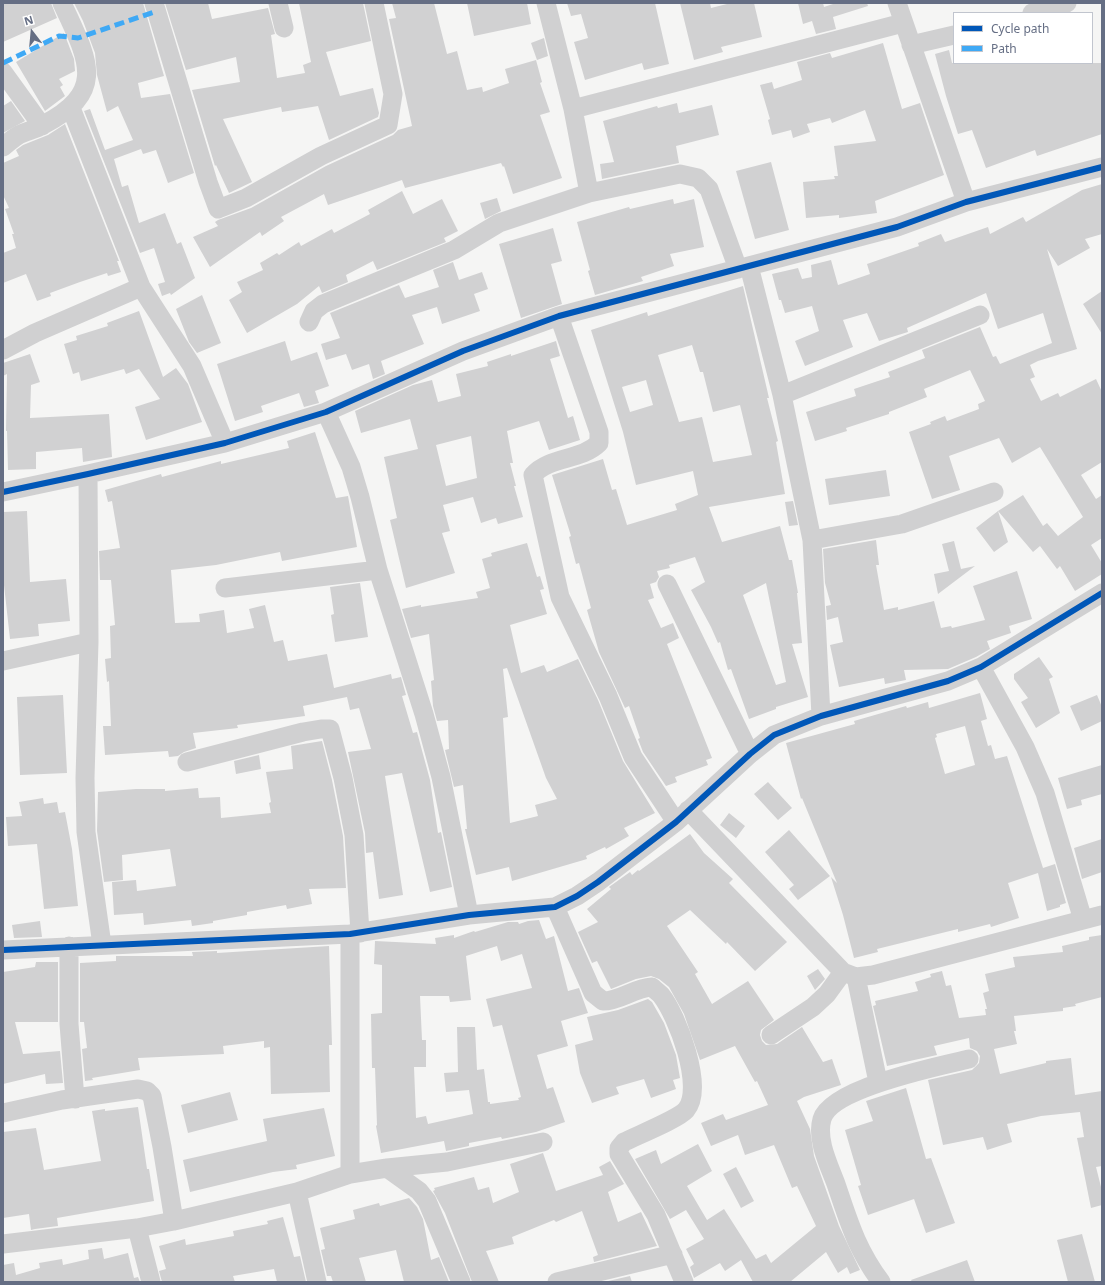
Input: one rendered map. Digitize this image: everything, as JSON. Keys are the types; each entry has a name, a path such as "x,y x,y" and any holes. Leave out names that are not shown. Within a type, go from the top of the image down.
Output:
{"street":[{"path":"3,147 18,135 42,126 71,108 85,86 88,72 78,38 62,3"},
{"path":"154,3 208,182 218,209 246,198 321,156 388,125 393,94 374,3"},
{"path":"278,3 284,28"},
{"path":"546,3 573,109 589,193"},
{"path":"897,3 966,202"},
{"path":"1036,12 1068,3"},
{"path":"573,109 903,23"},
{"path":"911,45 953,35"},
{"path":"3,72 42,126"},
{"path":"71,108 141,287 192,366 225,443"},
{"path":"3,492 225,443 326,412 463,351 559,316 897,227 966,202 1102,167"},
{"path":"308,322 314,311 322,304 454,250 499,223 589,193 680,174 698,178 709,189 744,267 782,394 812,540 821,716"},
{"path":"3,350 35,334 141,287"},
{"path":"782,394 980,315"},
{"path":"559,316 599,432 598,443 592,450 540,468 533,475 560,597 608,696 633,757 682,816 850,974 878,1082"},
{"path":"326,412 351,467 378,570 424,714 441,776 469,915"},
{"path":"88,474 89,642 85,778 86,832 102,944"},
{"path":"812,540 902,524 994,492"},
{"path":"225,588 378,570"},
{"path":"667,584 750,754"},
{"path":"3,950 102,944 355,933 469,915 555,907 577,896 598,882 682,816 750,754 774,735 821,716 948,682 981,668 1102,593"},
{"path":"3,661 89,642"},
{"path":"981,668 1025,747 1045,793 1083,920"},
{"path":"187,762 303,732 330,729 343,778 354,835 355,933 350,1174"},
{"path":"555,907 594,993 603,1001 612,1001 643,988 652,987 661,995 682,1034 692,1075 693,1086 688,1108 680,1116 624,1142 620,1148 619,1154 656,1215 684,1282"},
{"path":"770,1035 813,1007 850,974 873,975 1102,915"},
{"path":"69,946 69,1024 75,1099"},
{"path":"881,1282 865,1261 855,1242 822,1142 822,1119 834,1103 878,1082 969,1059"},
{"path":"3,1113 138,1089 148,1091 152,1096 174,1221"},
{"path":"3,1244 137,1228 174,1221 297,1192 350,1174 387,1168 447,1162 543,1142"},
{"path":"387,1168 419,1191 427,1201 461,1282"},
{"path":"297,1192 317,1282"},
{"path":"137,1228 151,1282"},
{"path":"558,1282 673,1254"}],"building":[{"path":"3,3 51,3 57,18 3,42"},
{"path":"74,3 143,3 164,76 138,83 141,98 170,94 194,173 168,183 156,150 143,154 141,149 114,159 122,187 128,185 139,223 165,213 177,244 181,242 195,278 171,295 170,293 162,296 158,284 165,282 154,248 140,253 84,111 90,109 105,150 133,140 118,106 107,112 97,75 95,53 83,21"},
{"path":"165,3 208,3 212,19 268,8 275,34 271,35 277,78 305,73 303,65 311,62 299,3 363,3 371,41 326,52 340,96 373,88 379,113 378,117 329,140 318,106 282,112 281,107 223,119 252,182 229,193 216,165 215,166 192,90 240,82 236,57 186,70"},
{"path":"392,3 434,3 447,54 457,51 467,90 482,87 483,92 509,83 505,69 536,60 542,82 540,83 550,112 540,115 562,178 513,194 504,166 503,167 501,163 405,188 402,180 328,205 324,194 281,217 284,221 262,236 260,232 210,267 193,237 218,226 215,222 218,220 251,208 326,166 393,135 398,130 412,126 389,19 396,18"},
{"path":"467,3 527,3 531,24 474,36"},
{"path":"567,3 655,3 669,64 644,70 642,63 585,80 574,42 588,38 581,14 571,16"},
{"path":"680,3 710,3 711,8 731,3 754,3 762,37 721,47 723,52 694,60"},
{"path":"798,3 823,3 824,7 836,3 867,3 868,6 833,17 836,29 816,34 812,21 803,24"},
{"path":"64,33 74,59 75,71 59,79 63,85 60,87 65,96 45,111 16,62"},
{"path":"544,38 548,56 537,60 531,43"},
{"path":"883,43 902,109 920,103 944,175 875,201 877,213 839,218 839,215 806,218 803,182 835,179 834,176 838,176 834,146 876,141 865,110 832,123 830,118 807,124 810,132 793,138 791,130 772,135 768,120 770,119 760,85 772,82 774,89 802,80 797,62 830,53 832,58"},
{"path":"949,50 953,64 1102,63 1102,134 1037,156 1035,150 986,168 972,130 958,134 935,54"},
{"path":"11,101 25,121 3,133 3,106"},
{"path":"677,103 679,113 712,105 719,135 676,146 679,163 602,179 600,164 614,162 603,121 657,106 658,108"},
{"path":"65,124 119,261 117,261 121,272 108,276 107,273 80,282 50,293 51,296 37,301 26,274 3,283 3,253 16,248 12,234 14,234 5,209 9,208 3,195 3,163 19,156 16,150 23,145 48,135"},
{"path":"771,162 789,230 755,239 736,171"},
{"path":"1102,184 1102,234 1085,239 1090,248 1058,266 1047,249 1077,349 1038,361 1030,365 1035,377 1030,379 1041,401 1058,393 1060,397 1096,379 1102,392 1102,462 1081,475 1096,499 1102,495 1102,538 1091,545 1102,563 1102,574 1075,591 1060,566 1057,569 1040,546 1033,552 998,511 1023,495 1043,526 1047,523 1058,536 1083,517 1040,447 1012,463 999,438 949,456 960,490 932,499 909,432 931,424 930,422 945,416 947,421 979,409 978,404 985,401 970,370 924,389 927,397 889,412 889,414 846,428 847,431 815,441 806,412 856,396 854,389 890,377 888,372 925,358 922,350 980,327 993,357 996,356 1000,364 1052,343 1043,313 998,329 986,293 907,328 908,332 879,341 867,313 843,320 853,347 805,366 795,341 819,331 812,306 785,313 781,300 779,300 772,274 798,268 802,279 812,277 811,265 831,260 838,285 870,274 867,264 919,246 918,243 941,234 945,242 988,227 990,234 1023,217 1026,222 1082,190"},
{"path":"402,191 413,214 442,199 458,231 444,238 446,242 377,270 373,261 346,275 348,282 322,293 319,286 297,304 247,333 229,300 242,292 237,282 263,270 260,263 277,253 279,255 299,242 301,246 332,229 334,233 370,214 368,210"},
{"path":"497,198 501,211 485,219 480,203"},
{"path":"673,199 674,204 694,199 704,247 670,254 674,266 641,277 643,281 595,295 577,222 629,207 630,209"},
{"path":"553,228 562,261 551,264 562,304 521,318 499,244"},
{"path":"453,262 459,280 482,272 488,289 474,294 480,311 442,324 437,307 412,315 424,344 381,361 385,374 373,379 369,364 352,370 346,354 326,360 321,344 340,338 330,313 399,285 405,298 439,287 433,270"},
{"path":"743,286 769,398 767,398 778,441 776,442 785,494 709,507 722,542 780,526 789,560 792,560 798,593 802,643 792,644 808,697 776,707 776,709 749,719 731,669 728,670 720,642 718,643 691,590 705,582 695,557 669,565 670,568 657,571 659,577 656,582 650,584 654,598 648,600 661,628 673,623 679,638 667,644 712,758 706,760 708,765 675,777 677,782 666,786 643,752 638,739 640,738 629,706 625,708 599,652 587,610 591,608 579,563 576,564 569,537 571,536 552,475 603,459 612,490 616,489 627,525 677,510 675,504 698,495 693,471 636,485 623,432 591,330 647,312 648,316","holes":["692,345 700,372 703,372 713,412 740,405 752,455 713,462 702,417 679,422 658,355","646,380 653,405 630,412 622,387","766,583 786,682 776,685 743,595"]},
{"path":"1102,291 1102,334 1083,304"},
{"path":"202,295 221,343 197,353 189,342 176,309"},
{"path":"139,311 163,377 176,368 188,384 202,422 146,440 135,407 160,399 139,369 126,374 124,369 81,381 79,372 73,374 64,344 77,340 76,336 108,326 107,323"},
{"path":"285,341 291,361 317,352 329,386 315,391 319,403 304,407 299,393 261,406 263,412 235,421 217,364"},
{"path":"556,341 560,356 550,359 568,418 573,416 580,440 549,450 539,421 507,431 513,463 510,463 516,486 514,486 523,517 498,524 496,518 481,523 473,497 443,505 450,531 442,533 455,573 406,588 390,520 397,518 384,457 418,449 410,419 361,433 355,411 413,385 432,380 438,402 461,396 456,374 488,366 487,362 511,354 511,356","holes":["471,436 477,478 446,486 436,445"]},
{"path":"30,354 40,382 31,385 30,418 109,414 112,457 83,462 82,448 36,452 36,469 8,470 6,431 7,374 3,376 3,363"},
{"path":"315,432 336,498 348,496 357,547 282,561 280,552 216,565 171,570 175,623 200,622 199,614 224,610 227,633 254,628 249,609 265,605 274,642 283,640 288,661 327,654 334,688 391,674 392,679 401,677 406,695 402,696 413,733 417,732 430,780 438,833 441,832 452,887 430,892 402,773 385,776 403,895 379,899 373,852 366,853 365,833 348,752 371,749 359,708 350,710 347,697 303,706 305,716 237,725 238,728 193,733 196,748 184,752 178,756 169,757 168,751 105,755 103,726 111,726 109,681 107,682 105,659 111,658 110,626 115,625 111,580 100,580 99,551 120,548 112,501 108,502 105,490 161,474 162,477 221,461 221,464 289,448 287,441"},
{"path":"886,470 890,496 829,505 825,479"},
{"path":"793,501 798,525 789,526 785,502"},
{"path":"27,511 30,582 66,579 70,621 38,624 39,636 10,639 3,576 3,512"},
{"path":"998,511 1008,542 994,552 976,528"},
{"path":"876,540 879,565 876,565 884,610 898,607 898,610 934,601 941,628 951,626 952,628 985,620 973,586 1017,571 1032,619 1009,626 1011,633 987,641 990,649 976,657 948,669 904,670 906,680 885,684 884,678 839,687 830,645 843,642 838,617 827,620 826,606 831,605 825,583 823,549"},
{"path":"954,541 961,569 975,566 938,594 934,574 949,571 942,544"},
{"path":"527,543 537,577 540,576 544,589 540,590 547,614 510,625 521,673 544,665 547,672 578,659 598,700 623,761 655,813 624,828 629,836 606,849 605,847 586,856 587,859 512,881 509,867 476,875 465,829 467,829 463,785 454,787 445,750 449,749 448,720 437,721 433,706 431,681 434,680 429,634 411,638 402,609 421,605 421,607 478,598 476,592 490,588 482,559 492,556 491,553","holes":["507,668 546,778 557,799 535,805 538,816 510,823 503,718 508,717 503,669"]},
{"path":"360,583 368,637 335,642 331,615 334,614 330,587"},
{"path":"1039,657 1053,677 1049,679 1060,713 1036,728 1021,702 1028,698 1014,679 1014,674"},
{"path":"980,693 987,719 981,721 988,746 991,745 995,759 1007,756 1043,868 1055,864 1066,903 1060,905 1060,907 1047,911 1038,873 1008,883 1019,918 991,927 990,924 958,932 958,929 877,949 878,952 854,958 831,877 837,883 802,798 801,799 786,743 855,724 854,721 906,706 907,708 928,702 929,708","holes":["965,726 975,765 945,774 935,738 937,737 936,734"]},
{"path":"63,695 67,773 20,775 17,697"},
{"path":"1097,695 1102,707 1102,721 1081,731 1070,706"},
{"path":"322,741 332,780 343,836 346,888 309,889 312,904 287,909 286,905 247,912 247,915 192,926 191,920 144,925 143,913 114,915 112,882 136,880 137,891 176,886 170,849 122,855 123,880 104,882 97,831 98,792 136,789 165,789 165,791 198,788 199,798 220,797 221,818 271,813 269,803 271,802 266,772 293,769 291,746"},
{"path":"259,755 261,769 236,774 234,761"},
{"path":"1102,765 1102,794 1081,800 1082,805 1067,809 1058,778"},
{"path":"768,782 792,808 778,820 754,794"},
{"path":"43,798 44,804 57,802 59,813 65,812 72,849 78,906 44,909 37,844 8,846 6,817 22,816 19,802"},
{"path":"729,813 745,826 736,838 720,825"},
{"path":"789,830 830,876 798,900 789,889 794,885 765,852"},
{"path":"690,834 704,853 733,879 729,883 787,942 755,971 727,942 726,944 690,910 667,926 698,972 695,974 712,1004 748,981 774,1020 761,1030 760,1035 762,1041 766,1045 777,1044 802,1027 823,1062 832,1059 841,1085 804,1097 797,1101 810,1129 814,1156 839,1226 860,1270 850,1274 847,1267 838,1273 826,1252 790,1282 753,1282 741,1260 725,1271 720,1263 694,1278 690,1267 694,1264 686,1249 704,1239 686,1210 670,1219 635,1159 656,1150 661,1164 698,1144 712,1171 687,1186 707,1220 724,1209 756,1259 766,1254 771,1263 816,1226 797,1186 792,1188 774,1145 745,1155 738,1135 711,1146 701,1123 723,1114 726,1120 768,1105 757,1081 755,1082 735,1046 700,1060 684,1014 669,987 659,979 651,976 636,979 611,989 597,961 592,963 578,932 598,922 587,909 611,889 609,887 630,872 632,875 638,870 639,871"},
{"path":"1102,839 1102,872 1082,879 1074,848"},
{"path":"539,920 546,939 554,936 568,991 579,988 588,1013 561,1021 568,1046 537,1055 547,1089 553,1087 565,1122 536,1132 502,1139 501,1137 469,1143 469,1146 446,1151 444,1141 381,1153 376,1126 375,1068 372,1068 371,1014 382,1013 382,965 374,964 375,941 436,944 435,938 454,935 454,938 508,922 518,922 519,924","holes":["497,946 501,961 522,954 532,988 486,999 493,1027 502,1025 521,1097 518,1098 519,1100 490,1104 490,1102 488,1102 484,1069 477,1070 475,1027 457,1027 458,1072 444,1073 446,1092 469,1090 473,1114 428,1124 426,1116 416,1118 414,1067 426,1067 426,1040 422,1040 420,996 449,996 450,1002 471,1000 466,956"]},
{"path":"40,921 42,937 14,938 12,925"},
{"path":"1102,935 1102,997 1075,1004 1076,1006 1063,1008 1063,1011 1014,1016 1016,1031 1014,1031 1017,1044 994,1049 1000,1074 1046,1063 1046,1061 1071,1058 1075,1095 1102,1091 1102,1166 1096,1167 1102,1191 1102,1205 1091,1208 1077,1138 1084,1137 1080,1112 1041,1116 1007,1124 1012,1142 987,1150 983,1137 943,1145 928,1080 972,1070 979,1063 980,1056 977,1051 970,1048 969,1038 934,1046 937,1055 887,1066 873,1006 876,1005 875,1001 918,991 915,982 931,977 930,974 942,971 946,986 951,985 959,1018 986,1015 985,1009 987,1009 983,993 989,991 985,974 1015,967 1013,957 1063,952 1062,946 1089,940 1089,937"},
{"path":"329,946 332,1045 329,1045 330,1092 271,1094 270,1047 264,1048 264,1041 223,1046 224,1054 138,1058 140,1070 92,1078 93,1080 85,1081 82,1049 87,1048 84,1022 80,1022 80,963 116,961 116,956 193,956 192,952 217,951 217,953"},
{"path":"36,962 58,962 58,1022 15,1022 23,1054 60,1051 63,1083 46,1084 45,1074 3,1084 3,972 35,967"},
{"path":"818,969 825,979 815,990 807,976"},
{"path":"648,999 652,1002 664,1023 676,1055 680,1078 673,1080 676,1089 651,1098 644,1079 616,1087 619,1094 592,1103 580,1073 575,1045 593,1040 587,1017 618,1010"},
{"path":"906,1088 926,1159 931,1158 955,1223 926,1233 914,1199 868,1215 858,1186 861,1185 845,1130 873,1121 866,1101"},
{"path":"230,1092 238,1120 188,1133 181,1105"},
{"path":"138,1107 147,1169 149,1169 154,1201 57,1218 58,1226 31,1230 29,1214 3,1218 3,1132 36,1128 44,1170 101,1161 92,1111"},
{"path":"324,1108 335,1156 296,1165 297,1169 273,1172 190,1192 183,1160 267,1141 263,1119"},
{"path":"543,1153 556,1191 603,1175 599,1167 610,1161 624,1184 608,1192 618,1222 641,1212 657,1246 594,1262 593,1257 598,1255 582,1211 556,1222 554,1220 512,1237 514,1244 486,1251 499,1282 472,1282 445,1213 433,1191 435,1190 434,1188 474,1177 478,1190 489,1187 493,1203 519,1192 510,1164"},
{"path":"736,1167 754,1201 741,1208 723,1174"},
{"path":"409,1198 417,1207 423,1219 431,1260 439,1257 449,1282 404,1282 396,1250 359,1258 366,1282 333,1282 331,1276 327,1276 321,1250 325,1249 320,1228 355,1219 353,1210 379,1203 380,1206"},
{"path":"283,1217 294,1257 300,1256 306,1282 277,1282 274,1269 233,1276 235,1282 162,1282 159,1271 166,1269 159,1246 185,1239 186,1245 234,1236 233,1231 268,1224 267,1221"},
{"path":"1082,1234 1095,1282 1068,1282 1057,1240"},
{"path":"102,1248 104,1259 128,1253 134,1278 138,1277 140,1282 3,1282 3,1265 14,1263 16,1275 40,1268 39,1263 62,1259 63,1265 89,1259 88,1250"},
{"path":"967,1260 975,1282 912,1282 911,1280"},
{"path":"630,1276 632,1282 604,1282"}],"marked path":[{"path":"3,63 59,36 78,38 157,11"}],"cycle path":[{"path":"3,492 225,443 326,412 463,351 559,316 897,227 966,202 1102,167"},
{"path":"3,950 350,934 469,915 555,907 577,896 598,882 676,822 750,754 774,735 821,716 948,681 981,667 1102,593"}]}
